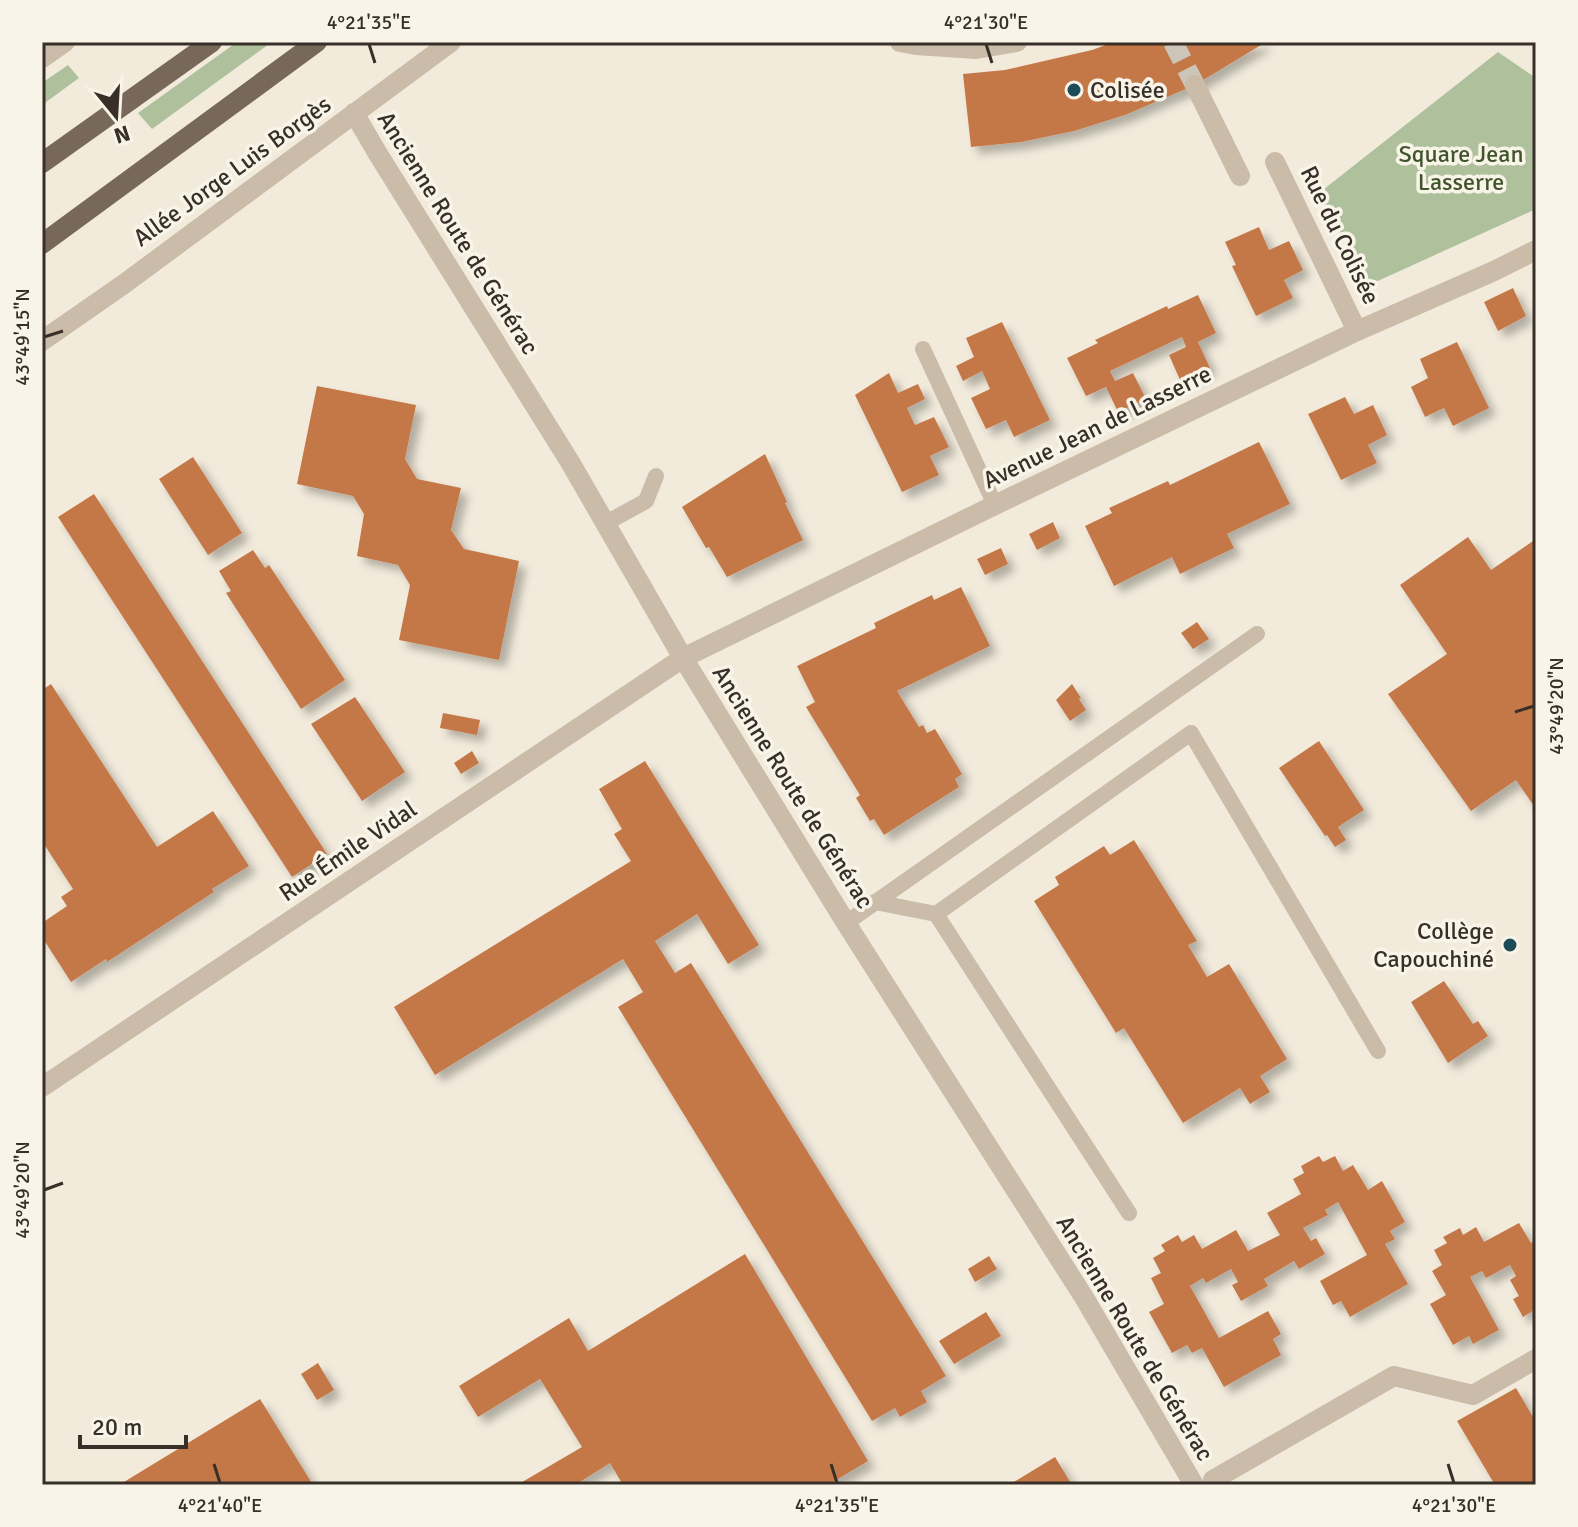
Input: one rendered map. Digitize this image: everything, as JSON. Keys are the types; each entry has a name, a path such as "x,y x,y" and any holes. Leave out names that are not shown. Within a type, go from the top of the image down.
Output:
{"main road":[{"path":"42,163 212,42"},
{"path":"42,244 317,42"}],"street":[{"path":"42,58 65,42"},
{"name":"Allée Jorge Luis Borgès","path":"42,341 451,42"},
{"path":"900,42 976,49 1017,42"},
{"path":"1195,85 1240,176"},
{"name":"Ancienne Route de Générac","path":"354,113 606,523 683,658 846,923 1203,1483"},
{"name":"Rue du Colisée","path":"1275,162 1357,331"},
{"name":"Avenue Jean de Lasserre","path":"683,658 1357,331 1536,250"},
{"name":"Rue Émile Vidal","path":"42,1087 683,658"},
{"path":"1203,1483 1394,1376 1473,1395 1536,1359"}],"lane":[{"path":"923,349 995,505"},
{"path":"606,523 646,501 656,476"},
{"path":"846,923 1257,634"},
{"path":"936,914 1191,733 1378,1051"},
{"path":"875,902 936,914 1129,1213"}],"green space":[{"path":"237,42 272,42 152,129 138,113"},
{"name":"Square Jean Lasserre","path":"1498,52 1536,78 1536,209 1369,285 1319,193"},
{"path":"68,65 79,78 42,105 42,83"}],"building":[{"name":"Colisée","path":"1114,42 1266,42 1195,85 1125,115 1074,131 1021,142 971,147 963,74 1005,70"},
{"path":"1259,227 1269,250 1289,241 1303,270 1284,280 1293,298 1256,316 1232,266 1236,265 1225,242"},
{"path":"1513,288 1526,316 1498,331 1484,302"},
{"path":"1198,295 1216,333 1198,342 1210,368 1181,382 1169,355 1186,347 1182,337 1110,371 1115,381 1133,373 1146,399 1118,412 1106,387 1086,396 1067,358 1098,343 1095,340"},
{"path":"1002,322 1050,420 1014,437 1006,420 986,429 971,398 990,389 982,371 963,381 956,366 974,357 966,338"},
{"path":"1457,342 1489,408 1453,426 1444,408 1425,417 1411,387 1428,378 1420,359"},
{"path":"889,373 898,393 918,384 925,399 907,408 912,419 915,425 934,417 949,447 930,456 939,475 902,492 855,395"},
{"path":"317,386 416,405 405,459 417,479 461,488 451,530 464,549 519,561 499,660 399,640 410,585 398,565 357,556 364,514 353,496 297,484"},
{"path":"1345,397 1354,414 1373,405 1387,435 1368,445 1377,463 1341,480 1308,414"},
{"path":"1259,442 1290,504 1227,534 1234,548 1180,574 1172,557 1114,586 1085,526 1112,513 1109,508 1168,481 1170,485"},
{"path":"765,454 803,540 727,577 682,507"},
{"path":"193,457 242,533 208,555 159,479"},
{"path":"94,494 327,854 292,877 58,517"},
{"path":"1053,522 1060,538 1037,550 1029,534"},
{"path":"1468,537 1491,570 1536,539 1536,809 1516,780 1471,811 1388,694 1447,654 1400,585"},
{"path":"1001,548 1008,564 985,575 977,559"},
{"path":"253,550 265,568 269,565 345,680 301,709 226,593 231,591 219,571"},
{"path":"961,587 990,646 897,691 919,727 923,725 927,733 935,729 962,774 955,779 959,787 884,835 874,819 870,821 856,798 860,795 806,707 815,702 797,666 876,628 874,623 932,595 934,600"},
{"path":"1197,622 1209,639 1193,649 1181,633"},
{"path":"51,684 157,847 213,811 249,866 107,962 106,959 71,982 42,937 42,923 67,906 61,897 73,889 42,841 42,690"},
{"path":"1072,684 1086,710 1070,721 1056,700"},
{"path":"355,697 405,772 362,801 311,724"},
{"path":"443,713 480,720 477,735 440,728"},
{"path":"1319,741 1364,810 1338,827 1346,840 1335,847 1279,768"},
{"path":"472,751 479,763 461,774 454,763"},
{"path":"645,761 759,945 728,964 697,914 655,941 675,973 691,963 946,1376 921,1391 927,1402 900,1417 895,1408 872,1421 618,1007 643,992 623,959 435,1075 394,1007 631,861 614,834 622,829 599,789"},
{"path":"1134,840 1197,941 1188,945 1207,977 1229,964 1287,1059 1260,1076 1270,1092 1250,1104 1240,1088 1183,1123 1124,1028 1116,1033 1034,901 1059,885 1055,877 1104,846 1110,855"},
{"path":"1444,981 1473,1024 1478,1021 1488,1036 1448,1063 1411,1002"},
{"path":"1319,1156 1323,1162 1335,1156 1343,1171 1353,1165 1368,1190 1382,1181 1405,1222 1390,1231 1395,1239 1385,1244 1408,1284 1350,1317 1341,1301 1333,1305 1320,1281 1367,1255 1338,1202 1325,1210 1328,1215 1303,1228 1311,1241 1316,1238 1325,1254 1299,1269 1294,1261 1264,1279 1268,1286 1241,1301 1232,1285 1238,1282 1231,1269 1206,1283 1203,1278 1190,1286 1219,1338 1268,1311 1281,1334 1273,1339 1281,1355 1224,1387 1202,1348 1192,1353 1187,1345 1172,1353 1149,1312 1164,1304 1151,1278 1161,1273 1153,1258 1165,1251 1161,1245 1178,1235 1182,1242 1194,1235 1202,1249 1236,1230 1248,1251 1280,1235 1267,1213 1301,1194 1293,1179 1304,1173 1301,1166"},
{"path":"1519,1223 1531,1243 1536,1240 1536,1309 1523,1317 1513,1299 1519,1296 1510,1280 1516,1276 1510,1265 1486,1278 1482,1271 1470,1277 1499,1330 1473,1344 1469,1336 1453,1345 1430,1304 1446,1295 1432,1271 1442,1265 1434,1250 1447,1243 1443,1237 1460,1228 1463,1235 1476,1227 1484,1242"},
{"path":"745,1254 868,1461 828,1485 623,1485 610,1463 575,1485 517,1485 582,1447 540,1379 478,1417 459,1386 569,1318 588,1351"},
{"path":"989,1256 997,1269 975,1282 968,1269"},
{"path":"986,1312 1001,1336 954,1364 939,1341"},
{"path":"318,1363 334,1390 317,1400 301,1374"},
{"path":"1516,1388 1536,1422 1536,1485 1495,1485 1457,1421"},
{"path":"260,1399 313,1485 119,1485"},
{"path":"1055,1457 1072,1485 1009,1485"}],"tunnel":[{"path":"1173,42 1195,85"}],"place":[{"name":"Colisée","path":"1074,90"},
{"name":"Collège Capouchiné","path":"1510,945"}]}
